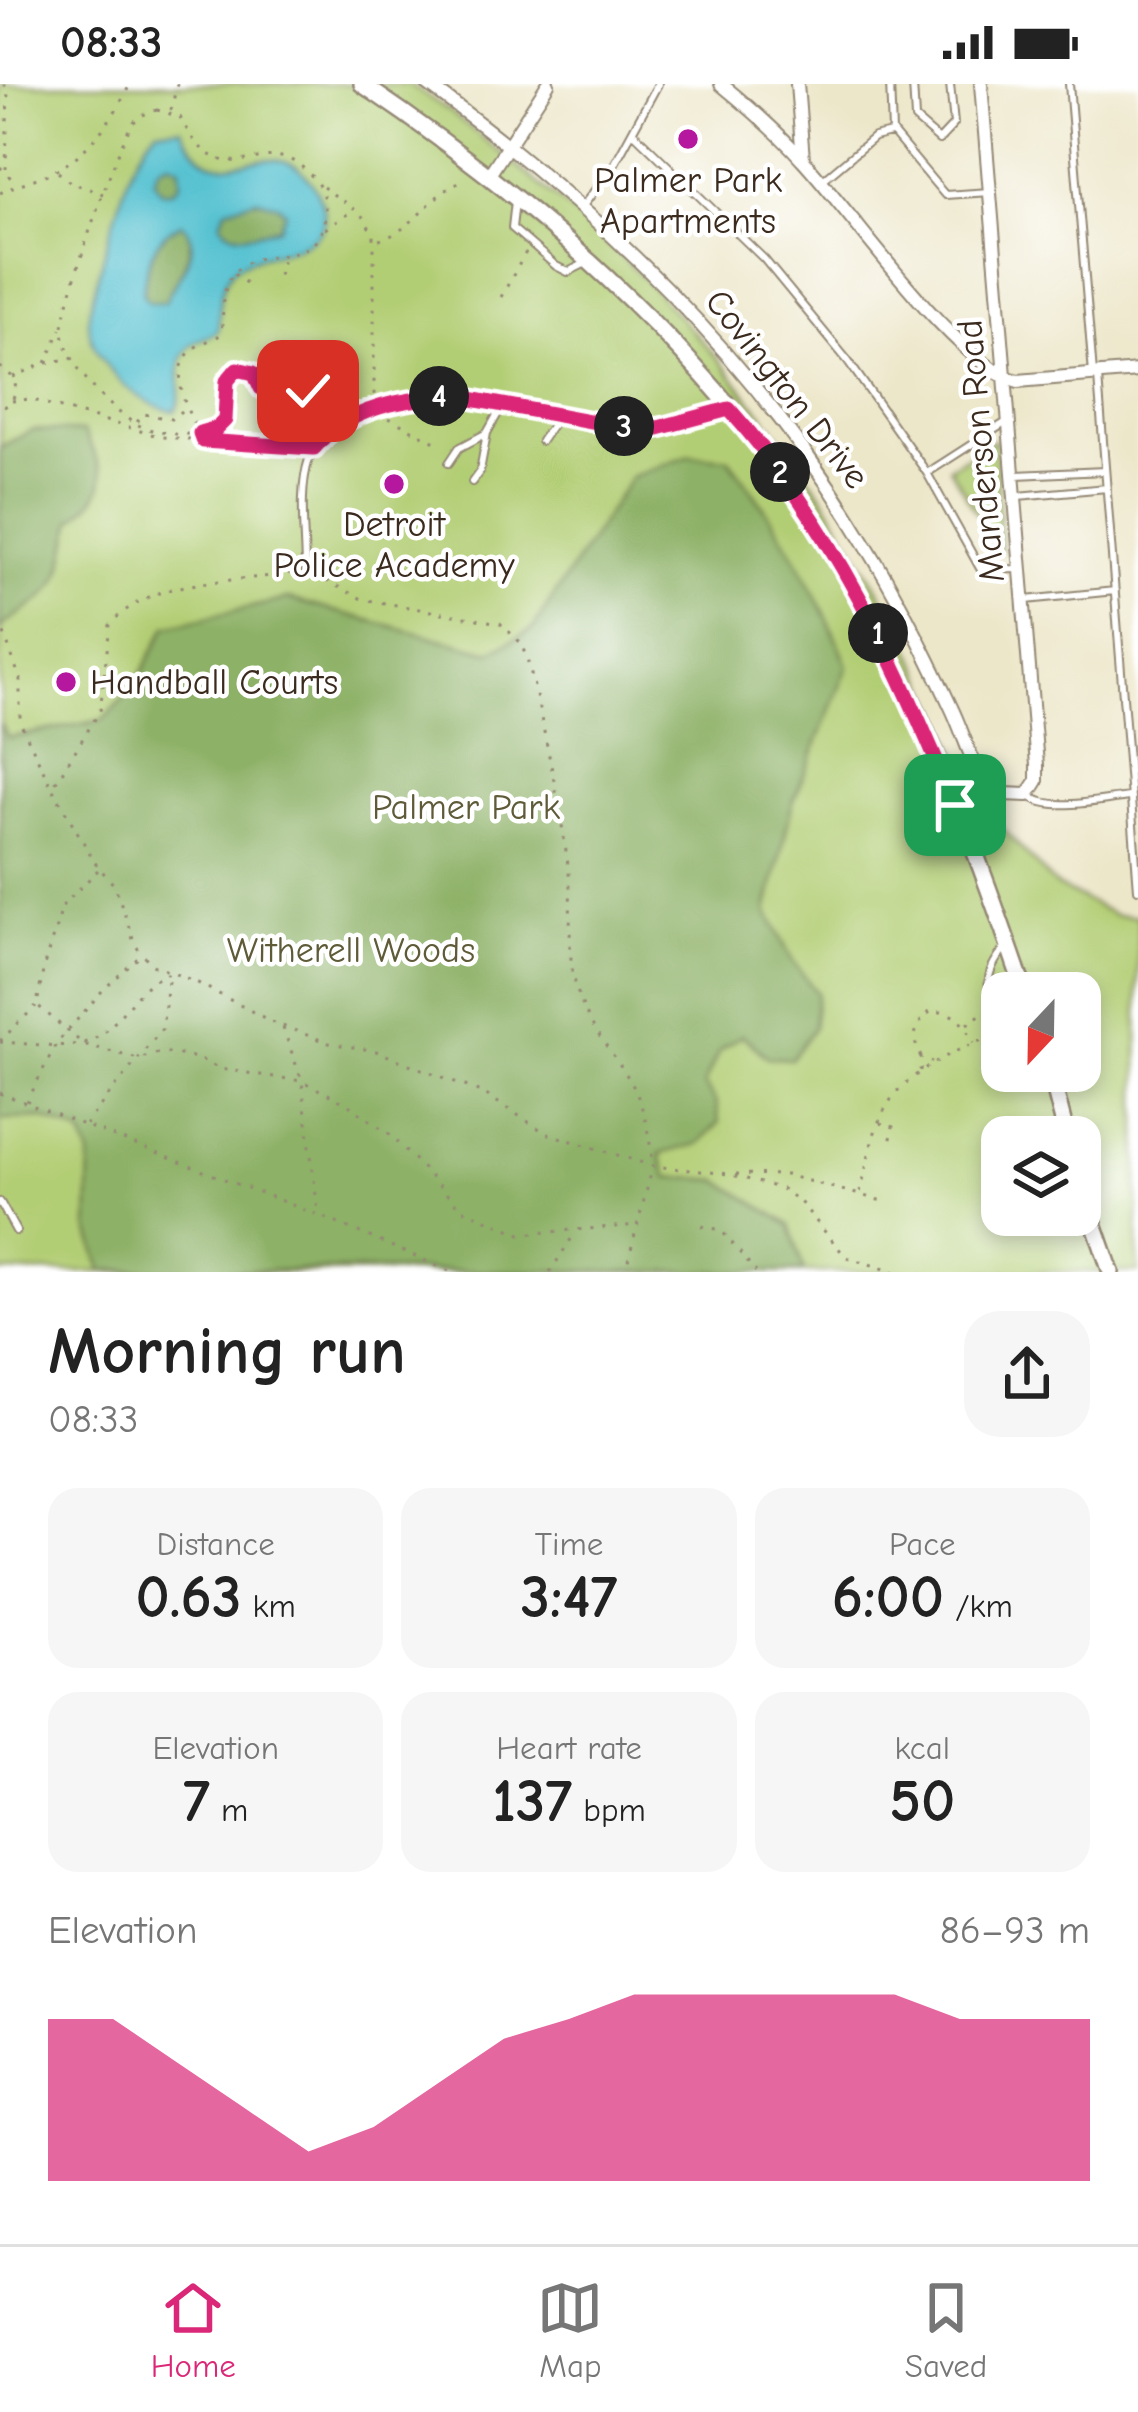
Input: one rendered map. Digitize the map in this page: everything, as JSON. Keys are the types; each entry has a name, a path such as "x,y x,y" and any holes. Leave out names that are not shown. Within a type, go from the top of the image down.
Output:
{"street":[{"path":"362,84 489,175 588,261 729,409 807,510 896,667 1018,972"},
{"path":"489,175 548,84"},
{"path":"721,84 802,159 947,332 1005,378 1018,381 1138,370"},
{"path":"797,84 802,159"},
{"name":"Manderson Road","path":"981,84 1037,765 1037,781 1028,795"},
{"name":"Covington Drive","path":"430,85 583,206 686,306 798,443 856,528 908,617 980,777 995,791 1028,795"},
{"path":"1098,1236 1111,1272"}],"lane":[{"path":"583,206 633,132 658,84"},
{"path":"890,84 892,132 945,195 990,192"},
{"path":"913,84 915,118 939,140 954,124 950,84"},
{"path":"1069,84 1106,471 1138,889"},
{"path":"633,132 764,260 848,361 927,473 981,570 1020,568"},
{"path":"821,181 874,137 892,132"},
{"path":"516,198 512,228 529,243 568,272 588,261"},
{"path":"305,570 304,481 314,448 342,424 375,408 443,396 658,428 729,409"},
{"path":"472,482 480,471 487,433 504,403"},
{"path":"541,442 558,416"},
{"path":"927,473 1008,421"},
{"path":"449,464 459,448 487,433"},
{"path":"1013,475 1106,471"},
{"path":"1015,496 1107,488"},
{"path":"1023,601 1115,591"},
{"path":"1028,795 1036,802 1054,803 1131,797"},
{"path":"988,972 1009,945"},
{"path":"0,1202 16,1232"}],"path":[{"path":"170,112 177,84"},
{"path":"0,193 57,170 96,136 128,85"},
{"path":"7,86 3,168 17,184"},
{"path":"46,363 134,121 148,112 170,112 180,116 194,144 208,155 234,164 290,159 372,226 376,241 372,278 375,408 435,442"},
{"path":"57,170 70,182 104,195"},
{"path":"376,241 400,232 449,185 464,180"},
{"path":"321,185 323,232"},
{"path":"203,441 186,408 182,368 194,347 220,335 222,298 234,274 242,264 312,244 353,210"},
{"path":"501,297 529,243"},
{"path":"279,275 283,256"},
{"path":"234,274 246,283"},
{"path":"62,327 74,358 100,392 136,424 186,435 217,428 225,420 227,381 237,369 254,373 261,388 308,391"},
{"path":"13,377 63,357 74,358"},
{"path":"0,367 13,377 16,392 0,410"},
{"path":"181,380 193,380"},
{"path":"12,401 30,399 124,429 203,441 314,448"},
{"path":"136,424 144,414 171,419 186,408"},
{"path":"240,434 240,443"},
{"path":"52,788 100,712 110,625 160,592 305,570 362,598 500,623 521,643 530,665 560,807 570,879 572,975 582,1011 633,1087 650,1139 653,1166 625,1272"},
{"path":"0,622 20,679 20,722 52,788 99,868 115,886 135,944 152,965 283,1026 329,1043 376,1051 483,1093 547,1133 653,1166 786,1174 886,1202"},
{"path":"0,1042 38,1005 44,965 63,905 99,868"},
{"path":"27,1103 56,1044 142,954"},
{"path":"83,1044 116,1022 152,978 169,973"},
{"path":"85,1126 162,1028 169,973"},
{"path":"38,1005 83,1044"},
{"path":"920,1073 914,1036 921,1019 930,1012 950,1013 966,1026 974,1043"},
{"path":"966,1026 981,1015"},
{"path":"283,1026 302,1081 319,1215"},
{"path":"860,1192 878,1123 896,1095 935,1063 981,1039"},
{"path":"0,1042 83,1044 138,1059 163,1052 197,1058 220,1069 302,1081 346,1103 391,1135 460,1208 521,1234 639,1225"},
{"path":"921,1057 935,1063"},
{"path":"0,1093 319,1215 452,1272"},
{"path":"878,1123 894,1127 890,1142"},
{"path":"728,1174 782,1189 800,1202 838,1251 895,1272"},
{"path":"702,1226 721,1230 756,1272"},
{"path":"550,1272 577,1230"}],"green space":[{"name":"Palmer Park","path":"0,84 409,84 451,112 583,220 648,283 720,361 824,498 902,629 973,787 991,816 1056,886 1115,915 1138,916 1138,1272 0,1272"},
{"path":"168,162 180,166 181,183 172,191 162,191 154,181 158,168"},
{"path":"266,200 285,212 280,227 239,235 221,222 226,209 243,201"},
{"path":"180,222 189,229 187,258 165,302 150,303 143,296 148,263 163,237"},
{"path":"33,430 83,432 97,460 100,489 72,521 65,560 54,584 0,632 0,447"},
{"path":"994,440 996,444 1001,553 949,467"},
{"name":"Witherell Woods","path":"689,455 728,458 747,483 795,557 848,666 792,805 767,911 793,962 817,993 813,1028 791,1059 767,1057 742,1035 719,1051 704,1084 716,1103 719,1123 698,1144 660,1154 668,1177 718,1180 790,1225 804,1272 102,1270 88,1227 90,1157 82,1134 43,1118 0,1119 0,723 8,738 103,720 135,685 167,626 288,599 490,652 532,630 631,477"}],"water":[{"path":"181,128 194,149 219,165 260,160 292,164 312,183 323,208 323,226 314,238 233,270 221,299 218,331 191,345 181,361 175,411 147,401 119,380 98,352 88,322 128,177 157,129","holes":["168,162 180,166 181,183 172,191 162,191 154,180 158,168","256,199 278,204 285,212 280,227 239,235 221,222 226,209","181,223 189,231 191,251 165,302 150,302 143,295 146,273 157,244"]}],"place":[{"name":"Palmer Park Apartments","path":"688,139"},
{"name":"Detroit Police Academy","path":"394,484"},
{"name":"Handball Courts","path":"66,682"}],"route":[{"path":"308,391 261,388 254,373 237,369 227,381 225,420 200,433 203,441 314,448 342,424 375,408 431,397 455,396 606,424 658,428 729,409 778,468 835,553 909,694 955,805"}]}
